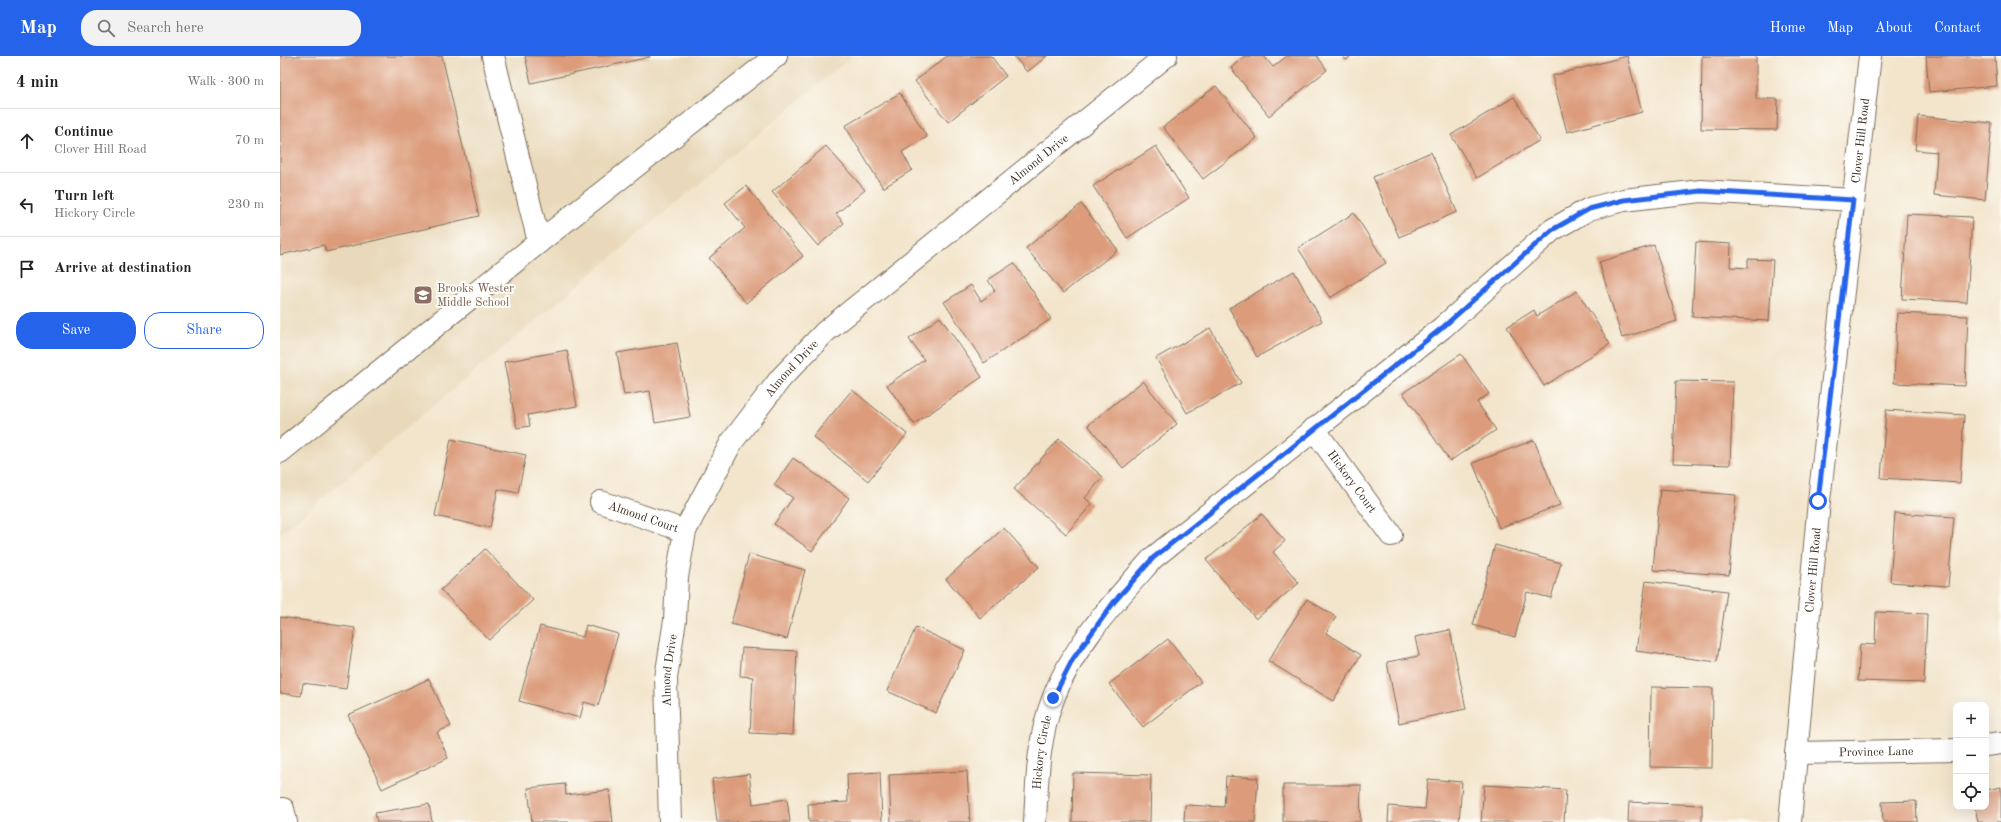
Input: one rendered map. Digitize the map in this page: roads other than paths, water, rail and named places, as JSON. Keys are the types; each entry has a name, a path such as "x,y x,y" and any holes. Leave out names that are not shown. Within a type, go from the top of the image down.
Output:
{"street":[{"path":"492,56 539,242"},
{"path":"280,452 539,242 776,56"},
{"name":"Almond Drive","path":"670,822 666,678 675,620 677,577 685,531 731,443 781,378 825,332 1166,56"},
{"name":"Clover Hill Road","path":"1790,822 1818,501 1870,56"},
{"name":"Hickory Circle","path":"1035,822 1043,733 1053,698 1073,659 1114,602 1153,558 1442,328 1552,230 1589,209 1624,200 1701,191 1853,200"},
{"name":"Hickory Court","path":"1314,429 1391,535"},
{"name":"Almond Court","path":"601,502 685,531"},
{"path":"1989,745 2001,743"},
{"name":"Province Lane","path":"1796,753 1953,750"}],"place":[{"name":"Brooks Wester Middle School","path":"423,295"}]}
